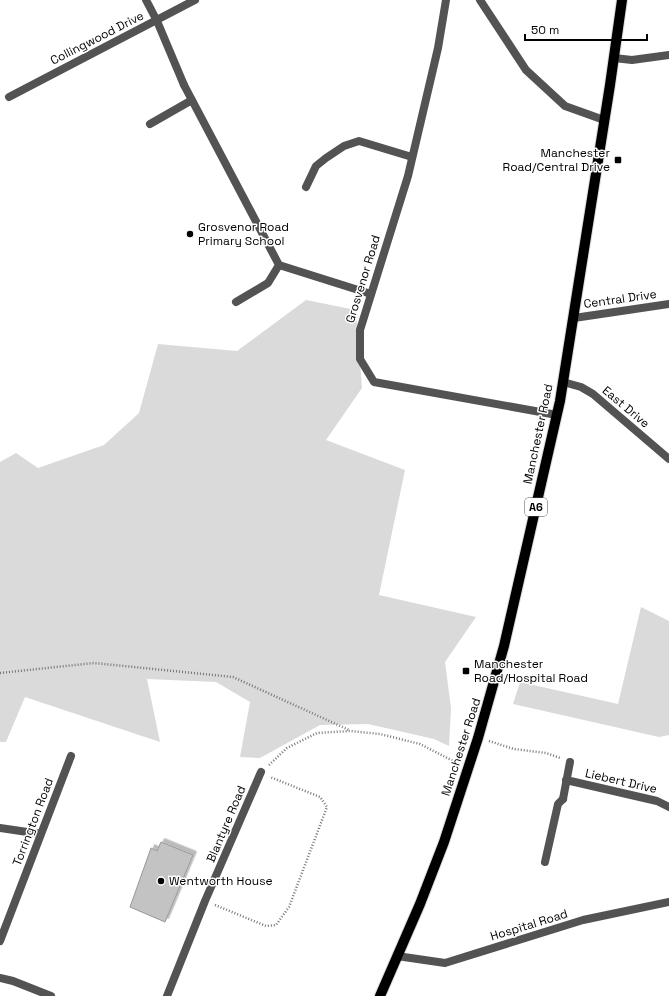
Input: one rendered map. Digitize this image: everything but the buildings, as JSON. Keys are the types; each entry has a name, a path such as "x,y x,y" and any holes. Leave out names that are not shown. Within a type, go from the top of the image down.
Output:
{"main road":[{"name":"Manchester Road","path":"380,996 444,842 478,738 504,646 557,416 574,318 622,0"}],"street":[{"path":"146,0 157,21 184,85 278,265 371,294"},
{"name":"Collingwood Drive","path":"9,97 195,0"},
{"name":"Grosvenor Road","path":"446,0 438,48 408,176 360,330 360,358 374,382 557,416"},
{"path":"480,0 526,70 565,106 604,120"},
{"path":"614,58 632,60 669,54"},
{"path":"150,124 192,100"},
{"path":"306,187 316,166 344,146 359,141 412,157"},
{"path":"236,302 268,283 278,265"},
{"name":"Central Drive","path":"574,318 669,304"},
{"name":"East Drive","path":"563,382 581,387 593,394 669,459"},
{"name":"Torrington Road","path":"0,941 71,756"},
{"path":"545,862 558,804 563,799 570,762"},
{"name":"Blantyre Road","path":"167,996 205,901 261,772"},
{"name":"Liebert Drive","path":"566,780 657,801 669,807"},
{"path":"0,828 41,834"},
{"name":"Hospital Road","path":"397,956 446,963 583,920 669,902"},
{"path":"0,978 13,981 51,996"}],"path":[{"path":"0,673 94,664 233,677 350,731"},
{"path":"205,901 266,926 276,925 289,907 327,807 320,797 261,772 287,748 317,733 350,731 380,734 420,744 468,768"},
{"path":"478,738 514,749 546,753 570,762"}],"shaded area":[{"path":"306,300 356,310 362,388 326,440 405,470 379,595 476,617 445,662 451,708 449,746 434,739 368,724 320,725 260,758 240,757 250,702 216,682 147,679 160,742 25,697 6,742 0,742 0,462 16,453 38,468 104,445 139,413 158,344 237,351"},
{"path":"641,607 669,621 669,735 659,737 513,704 520,682 618,704"}],"place":[{"name":"Manchester Road/Central Drive","path":"618,160"},
{"name":"Grosvenor Road Primary School","path":"190,234"},
{"name":"Manchester Road/Hospital Road","path":"466,671"},
{"name":"Wentworth House","path":"161,881"}]}
